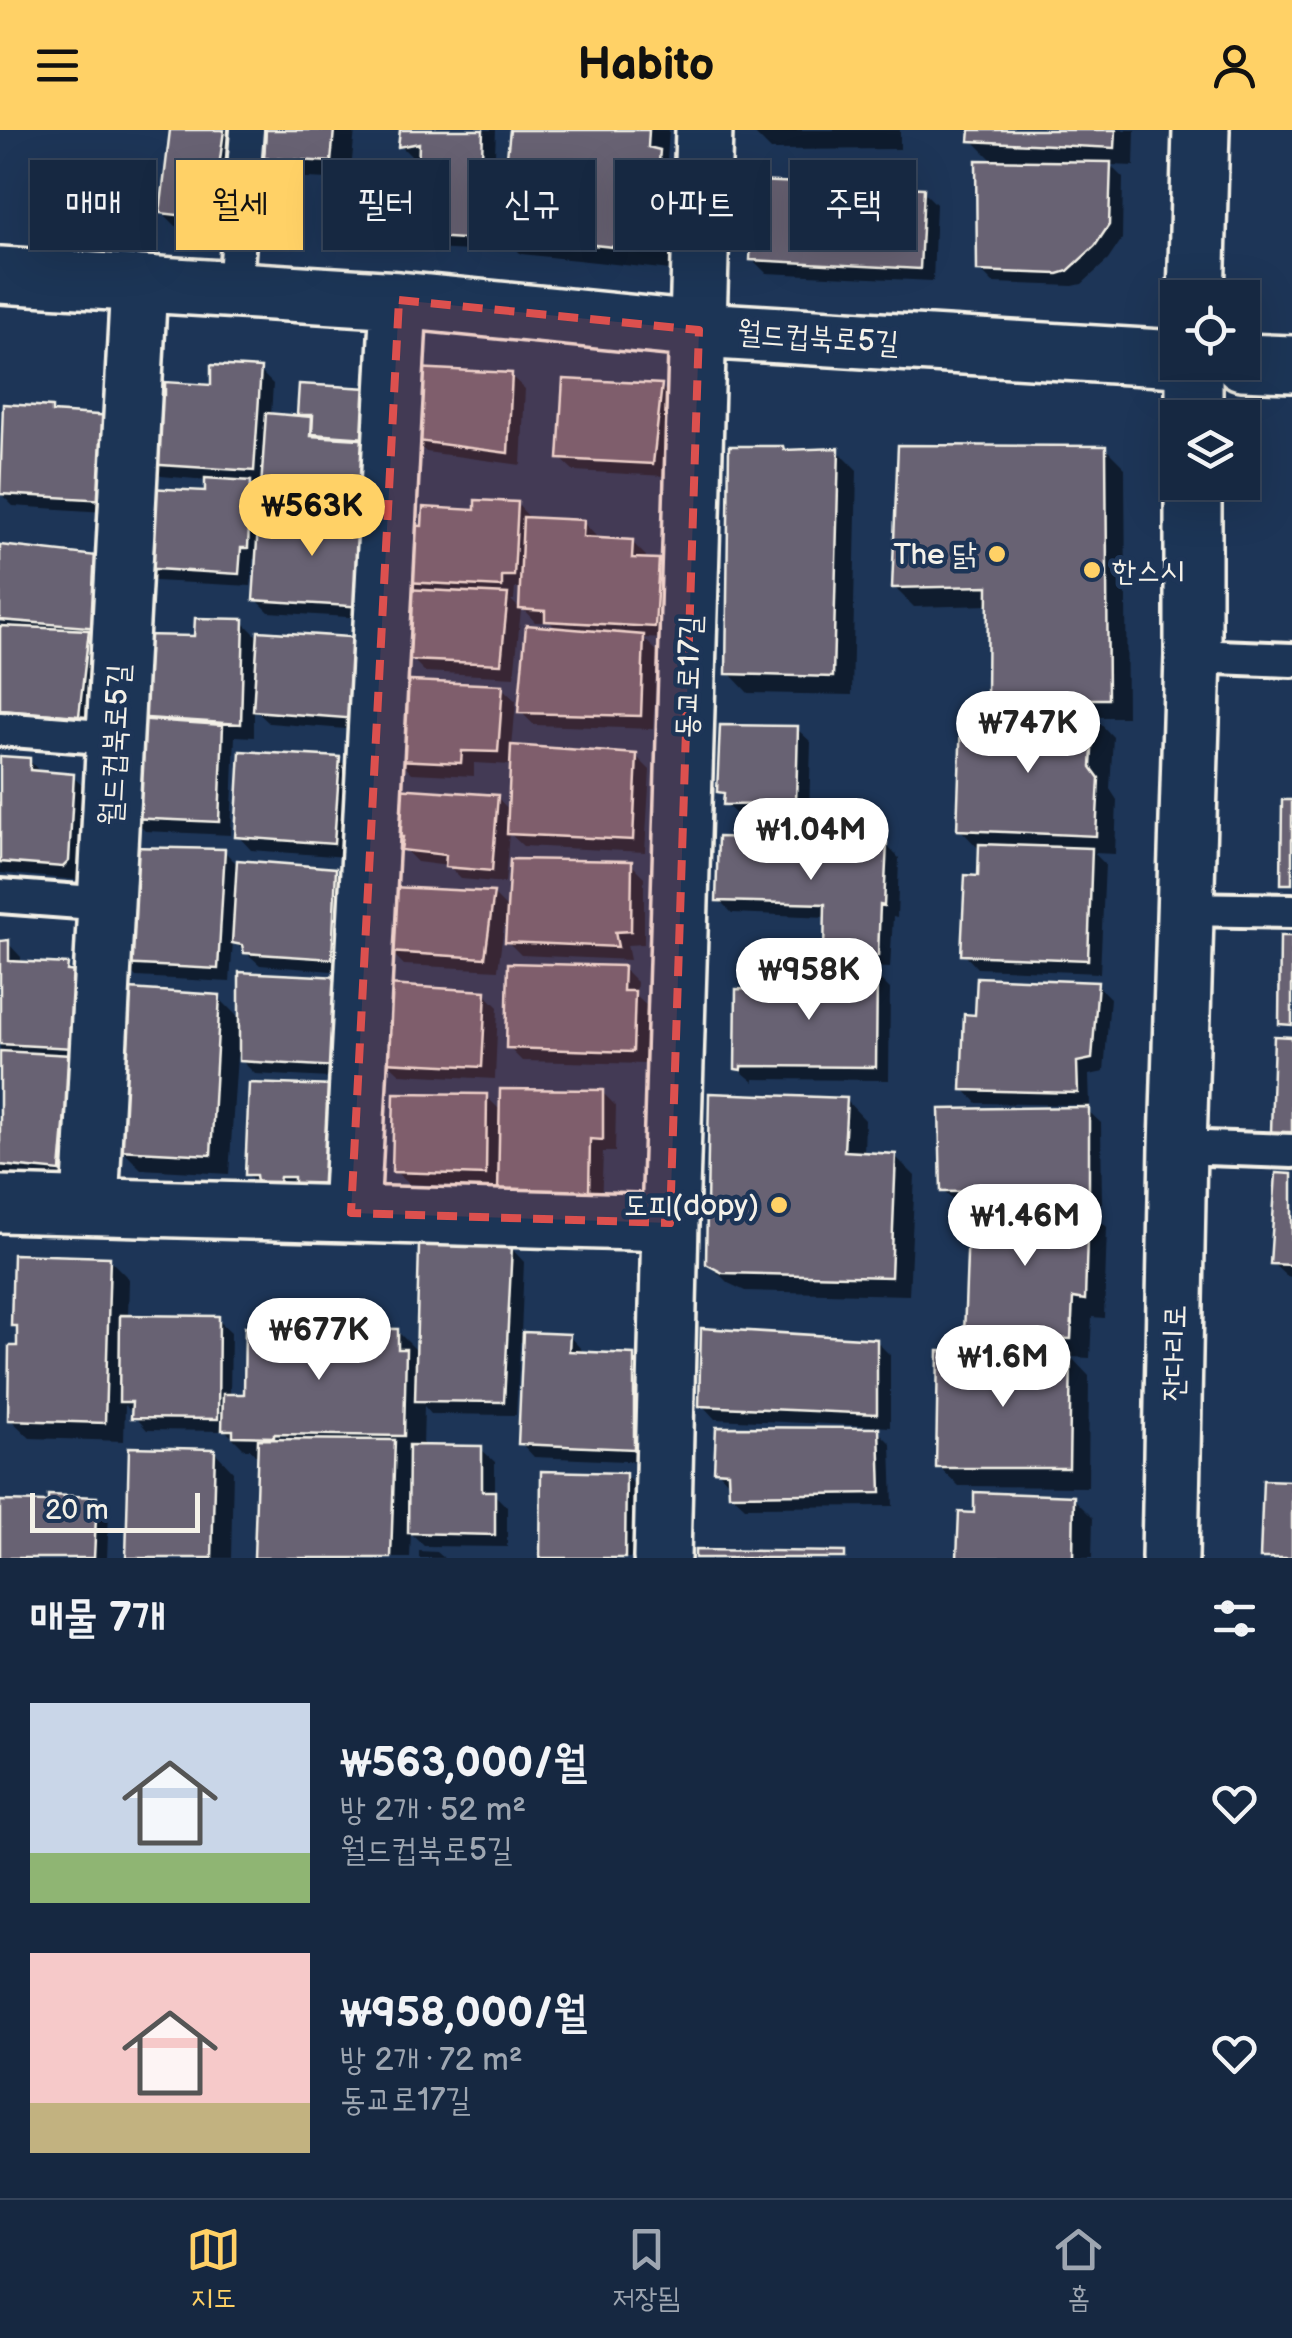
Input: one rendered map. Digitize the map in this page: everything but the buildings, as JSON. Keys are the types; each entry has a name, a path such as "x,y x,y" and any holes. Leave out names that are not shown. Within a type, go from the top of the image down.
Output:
{"street":[{"name":"동교로17길","path":"662,1558 704,130"},
{"path":"1197,280 1201,130"},
{"name":"월드컵북로5길","path":"0,274 399,300 699,330 1160,358"},
{"name":"월드컵북로5길","path":"90,1205 138,284"},
{"path":"351,1213 399,300"},
{"path":"1260,363 1292,364"},
{"name":"잔다리로","path":"1170,1558 1194,500"},
{"path":"0,1204 670,1223"}],"lane":[{"path":"236,288 247,130"},
{"path":"1192,656 1292,660"},
{"path":"0,730 114,738"},
{"path":"0,896 107,904"},
{"path":"1184,909 1292,911"},
{"path":"1178,1147 1292,1151"}],"highlighted area":[{"path":"399,300 699,330 670,1223 351,1213"}],"place":[{"name":"The 닭","path":"997,554"},
{"name":"한스시","path":"1092,570"},
{"name":"도피(dopy)","path":"779,1205"}]}
